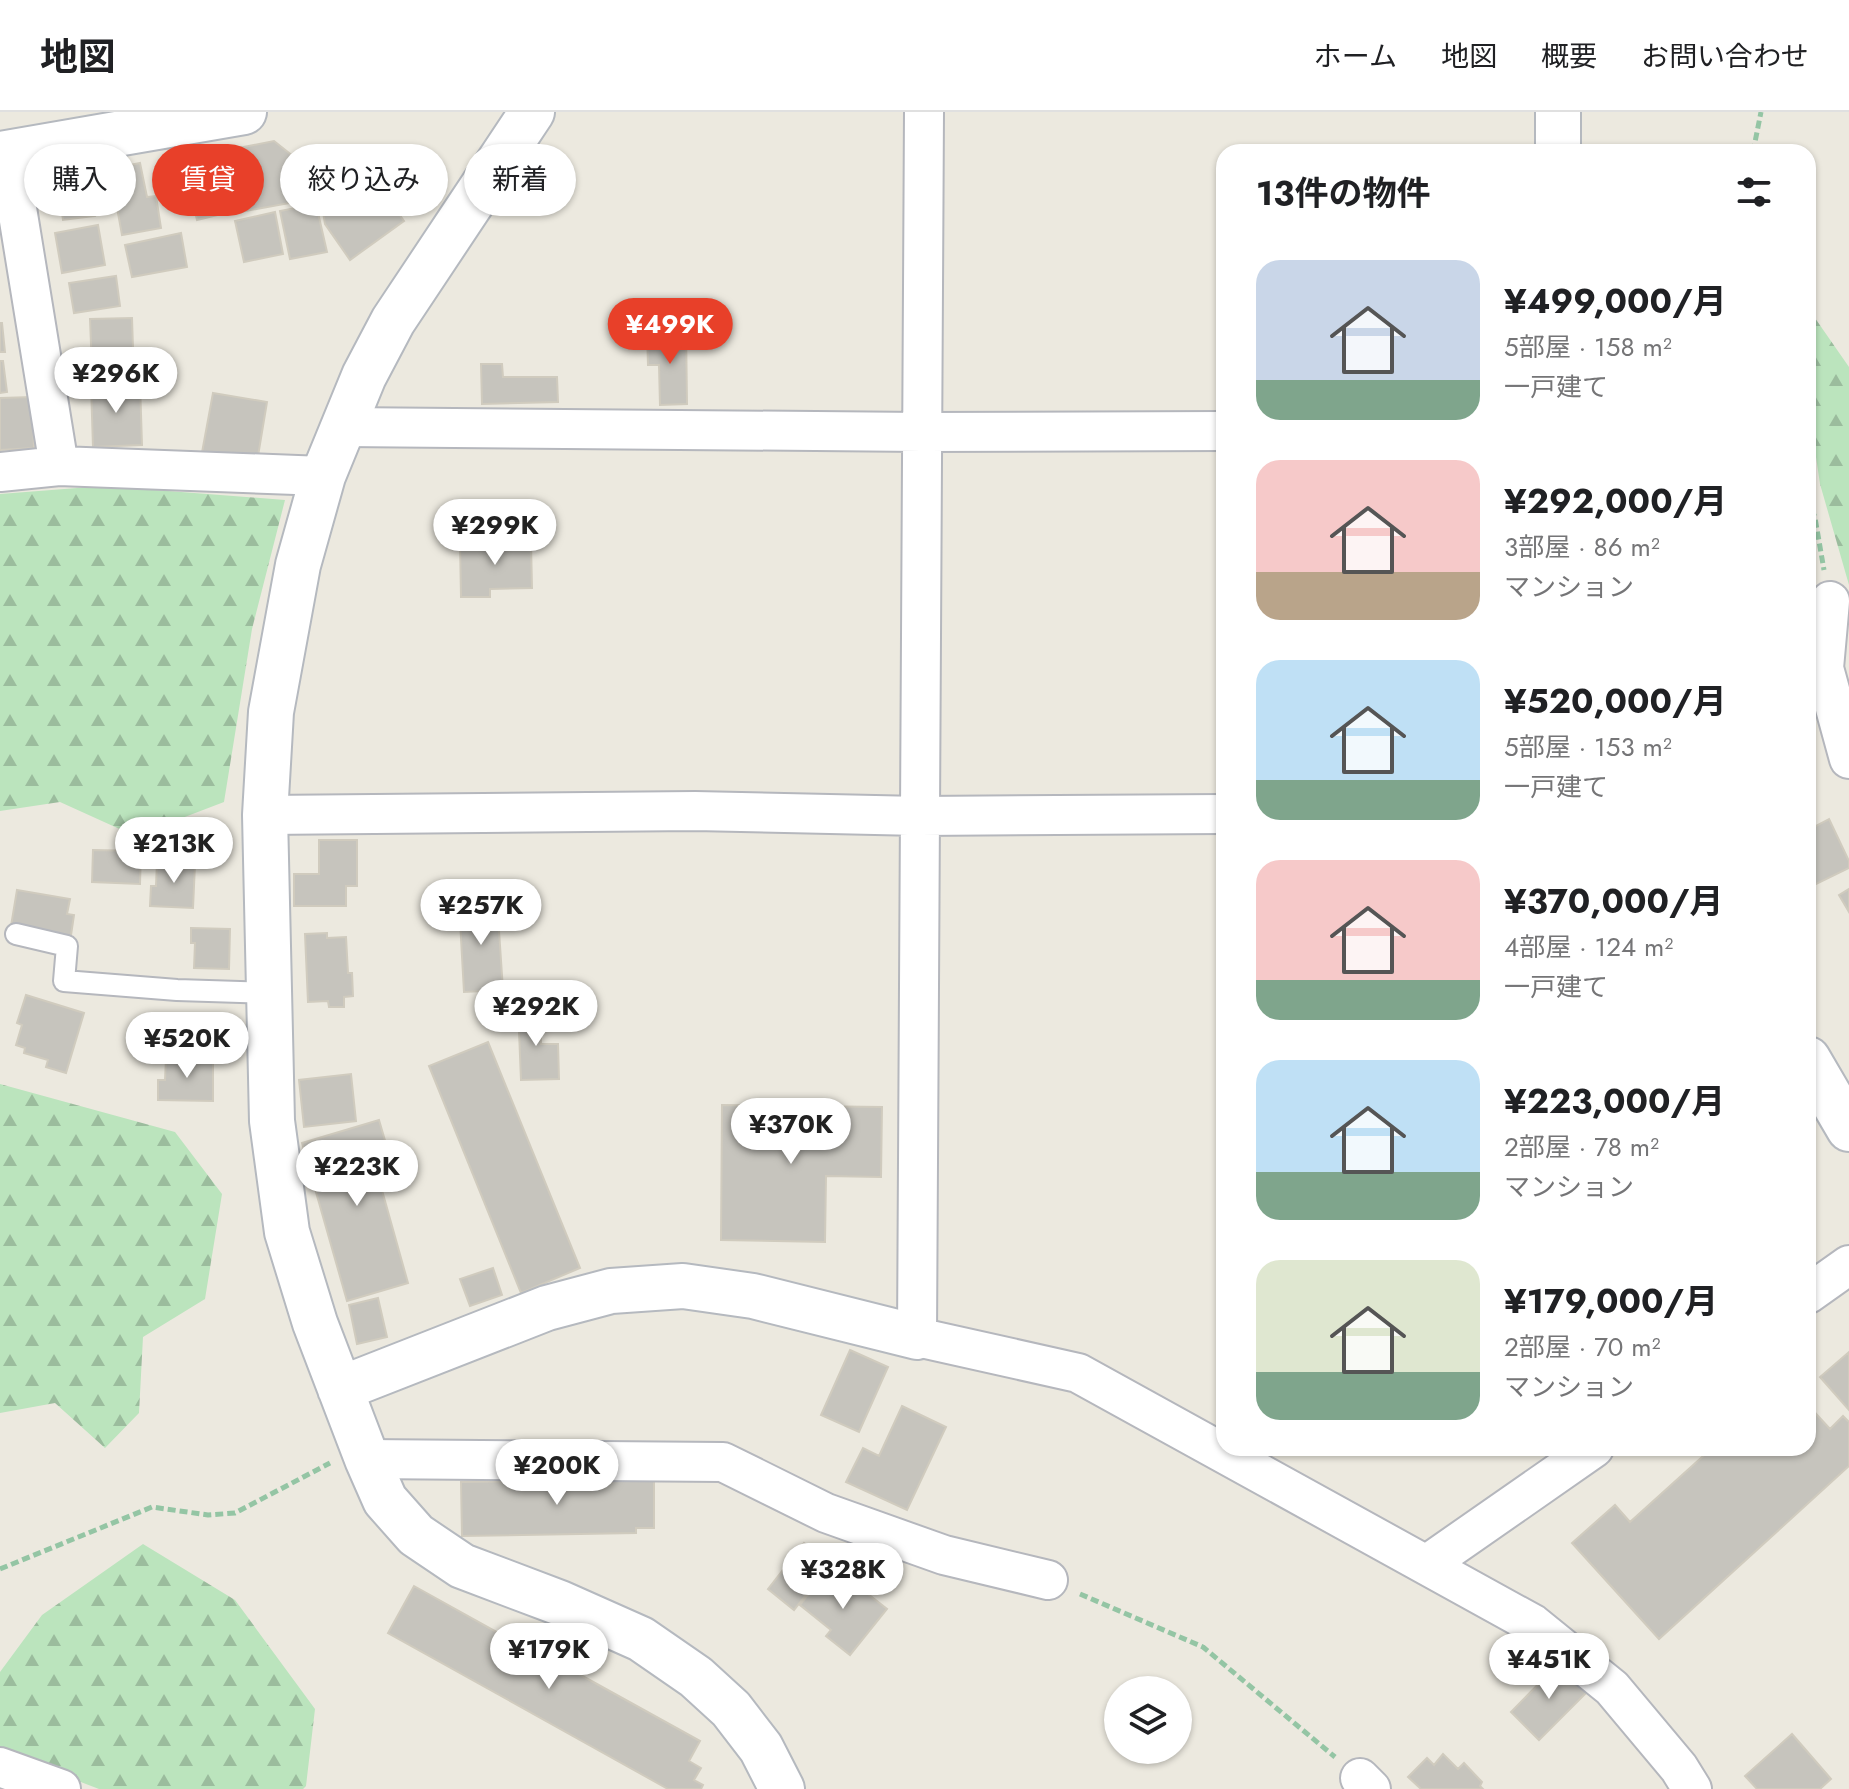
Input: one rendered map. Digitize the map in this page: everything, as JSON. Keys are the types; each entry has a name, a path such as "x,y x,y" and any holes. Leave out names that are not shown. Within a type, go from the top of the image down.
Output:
{"street":[{"path":"59,466 4,154 244,112"},
{"path":"532,112 393,321 364,376 323,476 298,565 271,712 265,815 272,1121 287,1232 315,1323 385,1500 416,1535 462,1566 560,1603 641,1639 696,1677 731,1709 761,1748 782,1789"},
{"path":"917,1337 924,112"},
{"path":"1558,112 1558,144"},
{"path":"343,427 1216,431"},
{"path":"0,472 59,466 323,476"},
{"path":"1830,601 1824,668 1849,759"},
{"path":"265,815 695,811 920,816 1216,814"},
{"path":"1816,1073 1849,1129"},
{"path":"1816,1288 1849,1265"},
{"path":"340,1389 547,1308 611,1291 683,1286 753,1296 1078,1373 1216,1449"},
{"path":"365,1453 723,1462 826,1513 944,1555 1048,1580"},
{"path":"1228,1456 1533,1624 1612,1688 1679,1768 1692,1789"},
{"path":"1426,1565 1581,1456"},
{"path":"0,1767 61,1789"}],"lane":[{"path":"16,934 67,946 64,981 269,993"}],"path":[{"path":"1755,144 1761,112"},
{"path":"1816,524 1830,601"},
{"path":"0,1569 152,1507 208,1515 235,1513 365,1453"},
{"path":"1048,1580 1203,1647 1366,1784"}],"green space":[{"path":"1816,320 1849,367 1849,585 1820,484 1816,457"},
{"path":"103,486 285,500 252,629 224,802 135,836 60,802 0,811 0,494"},
{"path":"0,1084 175,1132 222,1194 205,1299 143,1337 139,1413 105,1448 55,1403 0,1413"},
{"path":"143,1544 235,1600 315,1709 306,1786 303,1789 99,1789 0,1751 0,1672 42,1615"}],"building":[{"path":"274,141 280,146 280,205 264,208 264,144 259,144"},
{"path":"140,163 147,197 152,196 152,216 159,216 161,228 122,235 119,216 136,216 136,164"},
{"path":"275,212 283,254 244,262 235,221"},
{"path":"62,216 95,216 63,220"},
{"path":"281,216 319,216 327,252 290,259"},
{"path":"324,216 400,216 404,221 350,260 325,224"},
{"path":"98,225 105,265 62,273 55,233"},
{"path":"181,233 187,267 132,277 125,245"},
{"path":"116,276 120,306 74,313 69,283"},
{"path":"132,318 134,379 117,379 117,372 110,373 110,368 92,369 90,319"},
{"path":"2,323 5,352 0,352"},
{"path":"679,327 686,327 687,404 660,405 659,365 648,365 647,331 661,330 661,335 672,335 672,343 679,343"},
{"path":"0,361 3,361 7,392 0,393"},
{"path":"481,364 502,364 503,377 557,377 558,402 482,404"},
{"path":"140,383 142,445 93,447 91,385"},
{"path":"213,393 267,402 258,456 201,458"},
{"path":"32,397 34,448 0,450 0,398"},
{"path":"531,542 532,588 490,589 490,597 461,597 460,543"},
{"path":"1829,819 1849,861 1849,868 1816,884 1816,826"},
{"path":"319,840 357,840 357,886 346,886 346,906 294,906 294,874 319,874"},
{"path":"93,850 141,851 140,884 92,882"},
{"path":"157,861 195,864 193,908 150,906 151,886 156,886"},
{"path":"1849,889 1849,912 1839,895"},
{"path":"17,890 70,899 67,914 74,915 70,942 11,926"},
{"path":"497,901 503,990 464,992 459,903"},
{"path":"191,928 230,929 229,969 194,968 195,943 191,943"},
{"path":"327,933 327,938 346,937 353,996 344,997 344,1007 329,1007 328,1001 308,1002 305,934"},
{"path":"26,995 84,1013 66,1073 46,1067 48,1060 24,1053 25,1048 16,1045 22,1025 17,1023"},
{"path":"518,1006 540,1006 541,1044 558,1044 559,1079 521,1080"},
{"path":"488,1042 580,1268 521,1293 429,1066"},
{"path":"166,1058 213,1059 213,1101 158,1100 158,1080 165,1080"},
{"path":"351,1074 356,1121 304,1127 299,1080"},
{"path":"722,1105 882,1107 881,1177 826,1176 825,1242 721,1240"},
{"path":"379,1120 394,1171 378,1176 408,1283 347,1301 302,1143"},
{"path":"493,1268 502,1295 470,1306 460,1279"},
{"path":"378,1298 387,1337 357,1344 349,1305"},
{"path":"850,1350 888,1367 859,1432 821,1415"},
{"path":"1849,1352 1849,1410 1820,1377"},
{"path":"902,1406 946,1427 907,1510 846,1482 863,1448 879,1456"},
{"path":"1816,1414 1830,1429 1843,1416 1849,1422 1849,1466 1659,1639 1572,1543 1615,1505 1630,1522 1703,1456 1816,1456"},
{"path":"654,1479 654,1528 636,1528 636,1533 462,1536 461,1482"},
{"path":"804,1543 830,1564 794,1610 768,1589"},
{"path":"828,1570 859,1594 863,1590 887,1609 850,1655 826,1636 831,1630 800,1605"},
{"path":"414,1586 536,1654 543,1642 573,1659 568,1668 700,1741 689,1761 701,1768 694,1780 703,1785 701,1789 668,1789 388,1633"},
{"path":"1559,1663 1588,1691 1539,1740 1511,1712"},
{"path":"1792,1734 1831,1779 1820,1789 1757,1789 1745,1776"},
{"path":"1443,1754 1458,1769 1464,1763 1482,1782 1480,1786 1483,1789 1421,1789 1408,1777 1427,1758 1434,1765"}]}
